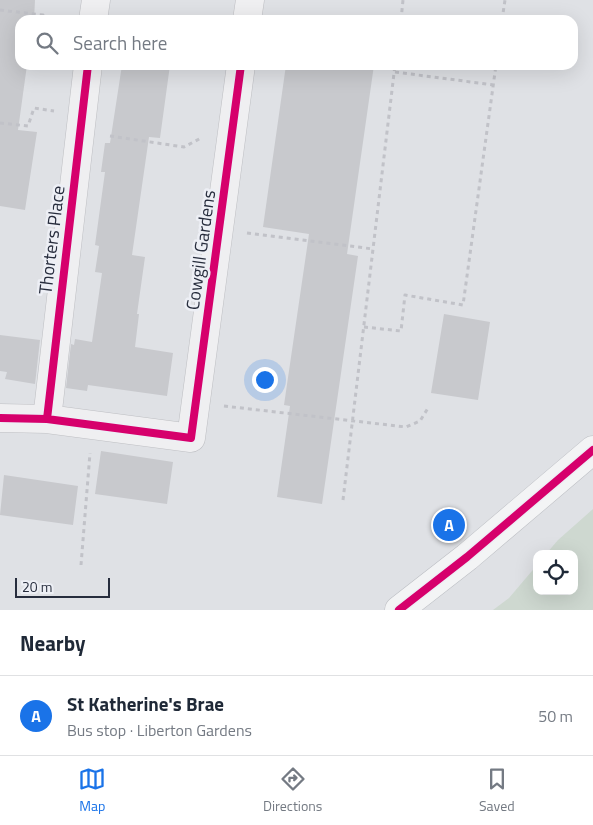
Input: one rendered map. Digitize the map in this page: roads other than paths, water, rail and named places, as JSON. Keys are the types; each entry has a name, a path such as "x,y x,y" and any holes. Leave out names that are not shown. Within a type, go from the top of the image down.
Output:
{"main road":[{"path":"399,610 466,557 593,450"}],"street":[{"path":"94,15 96,0"},
{"path":"248,15 250,0"},
{"name":"Thorters Place","path":"47,419 87,70"},
{"name":"Cowgill Gardens","path":"47,419 191,438 240,70"},
{"path":"0,418 47,419"}],"place":[{"name":"St Katherine's Brae","path":"449,525"}]}
